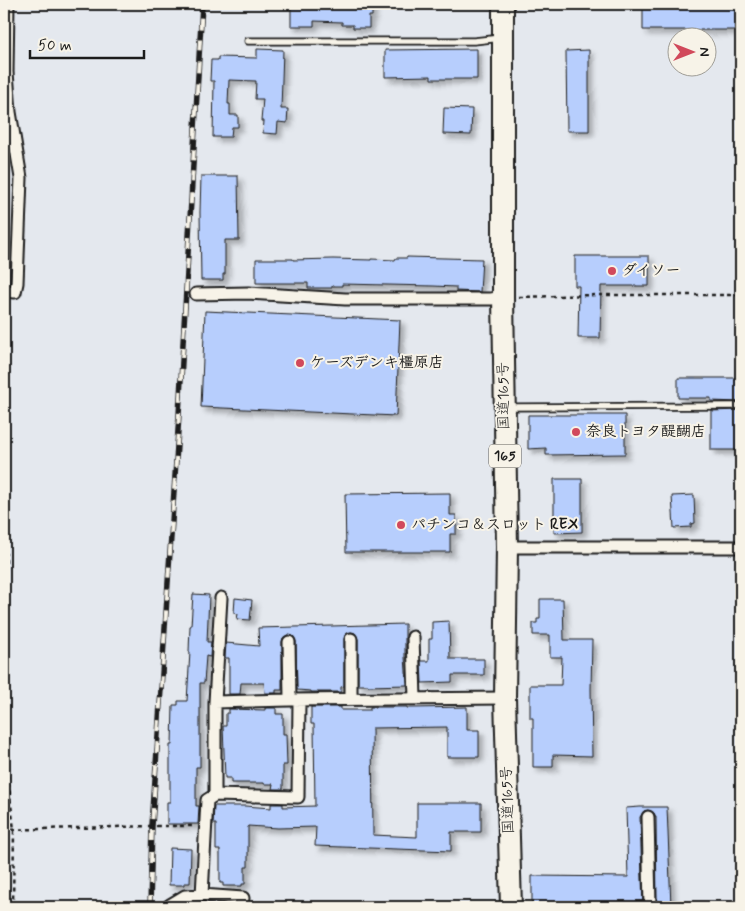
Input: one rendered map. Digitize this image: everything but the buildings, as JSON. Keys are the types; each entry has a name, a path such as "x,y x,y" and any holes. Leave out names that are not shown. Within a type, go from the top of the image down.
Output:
{"highway":[{"name":"国道165号","path":"503,4 503,297 507,547 505,698 511,907"}],"street":[{"path":"4,291 15,292 17,282 21,178 10,112 7,72 5,38 8,4"},
{"path":"196,294 248,293 345,300 491,299 503,297"},
{"path":"507,547 741,546"},
{"path":"215,795 215,702 221,598"},
{"path":"413,637 415,698"},
{"path":"351,640 351,699"},
{"path":"202,895 206,800 215,795 298,797 295,700 289,642"},
{"path":"215,702 505,698"},
{"path":"648,817 650,907"},
{"path":"170,907 170,905 185,896 202,895 242,898 242,907"}],"lane":[{"path":"248,41 474,41 503,37"},
{"path":"504,407 739,406"}],"path":[{"path":"503,297 741,295"},
{"path":"4,431 6,568 4,584"},
{"path":"4,743 14,830 14,907"},
{"path":"4,830 206,826"}],"railway":[{"path":"150,907 152,826 179,415 202,4"}],"place":[{"name":"ダイソー","path":"612,271"},
{"name":"ケーズデンキ橿原店","path":"300,363"},
{"name":"奈良トヨタ醍醐店","path":"576,432"},
{"name":"パチンコ＆スロット REX","path":"401,525"}]}
